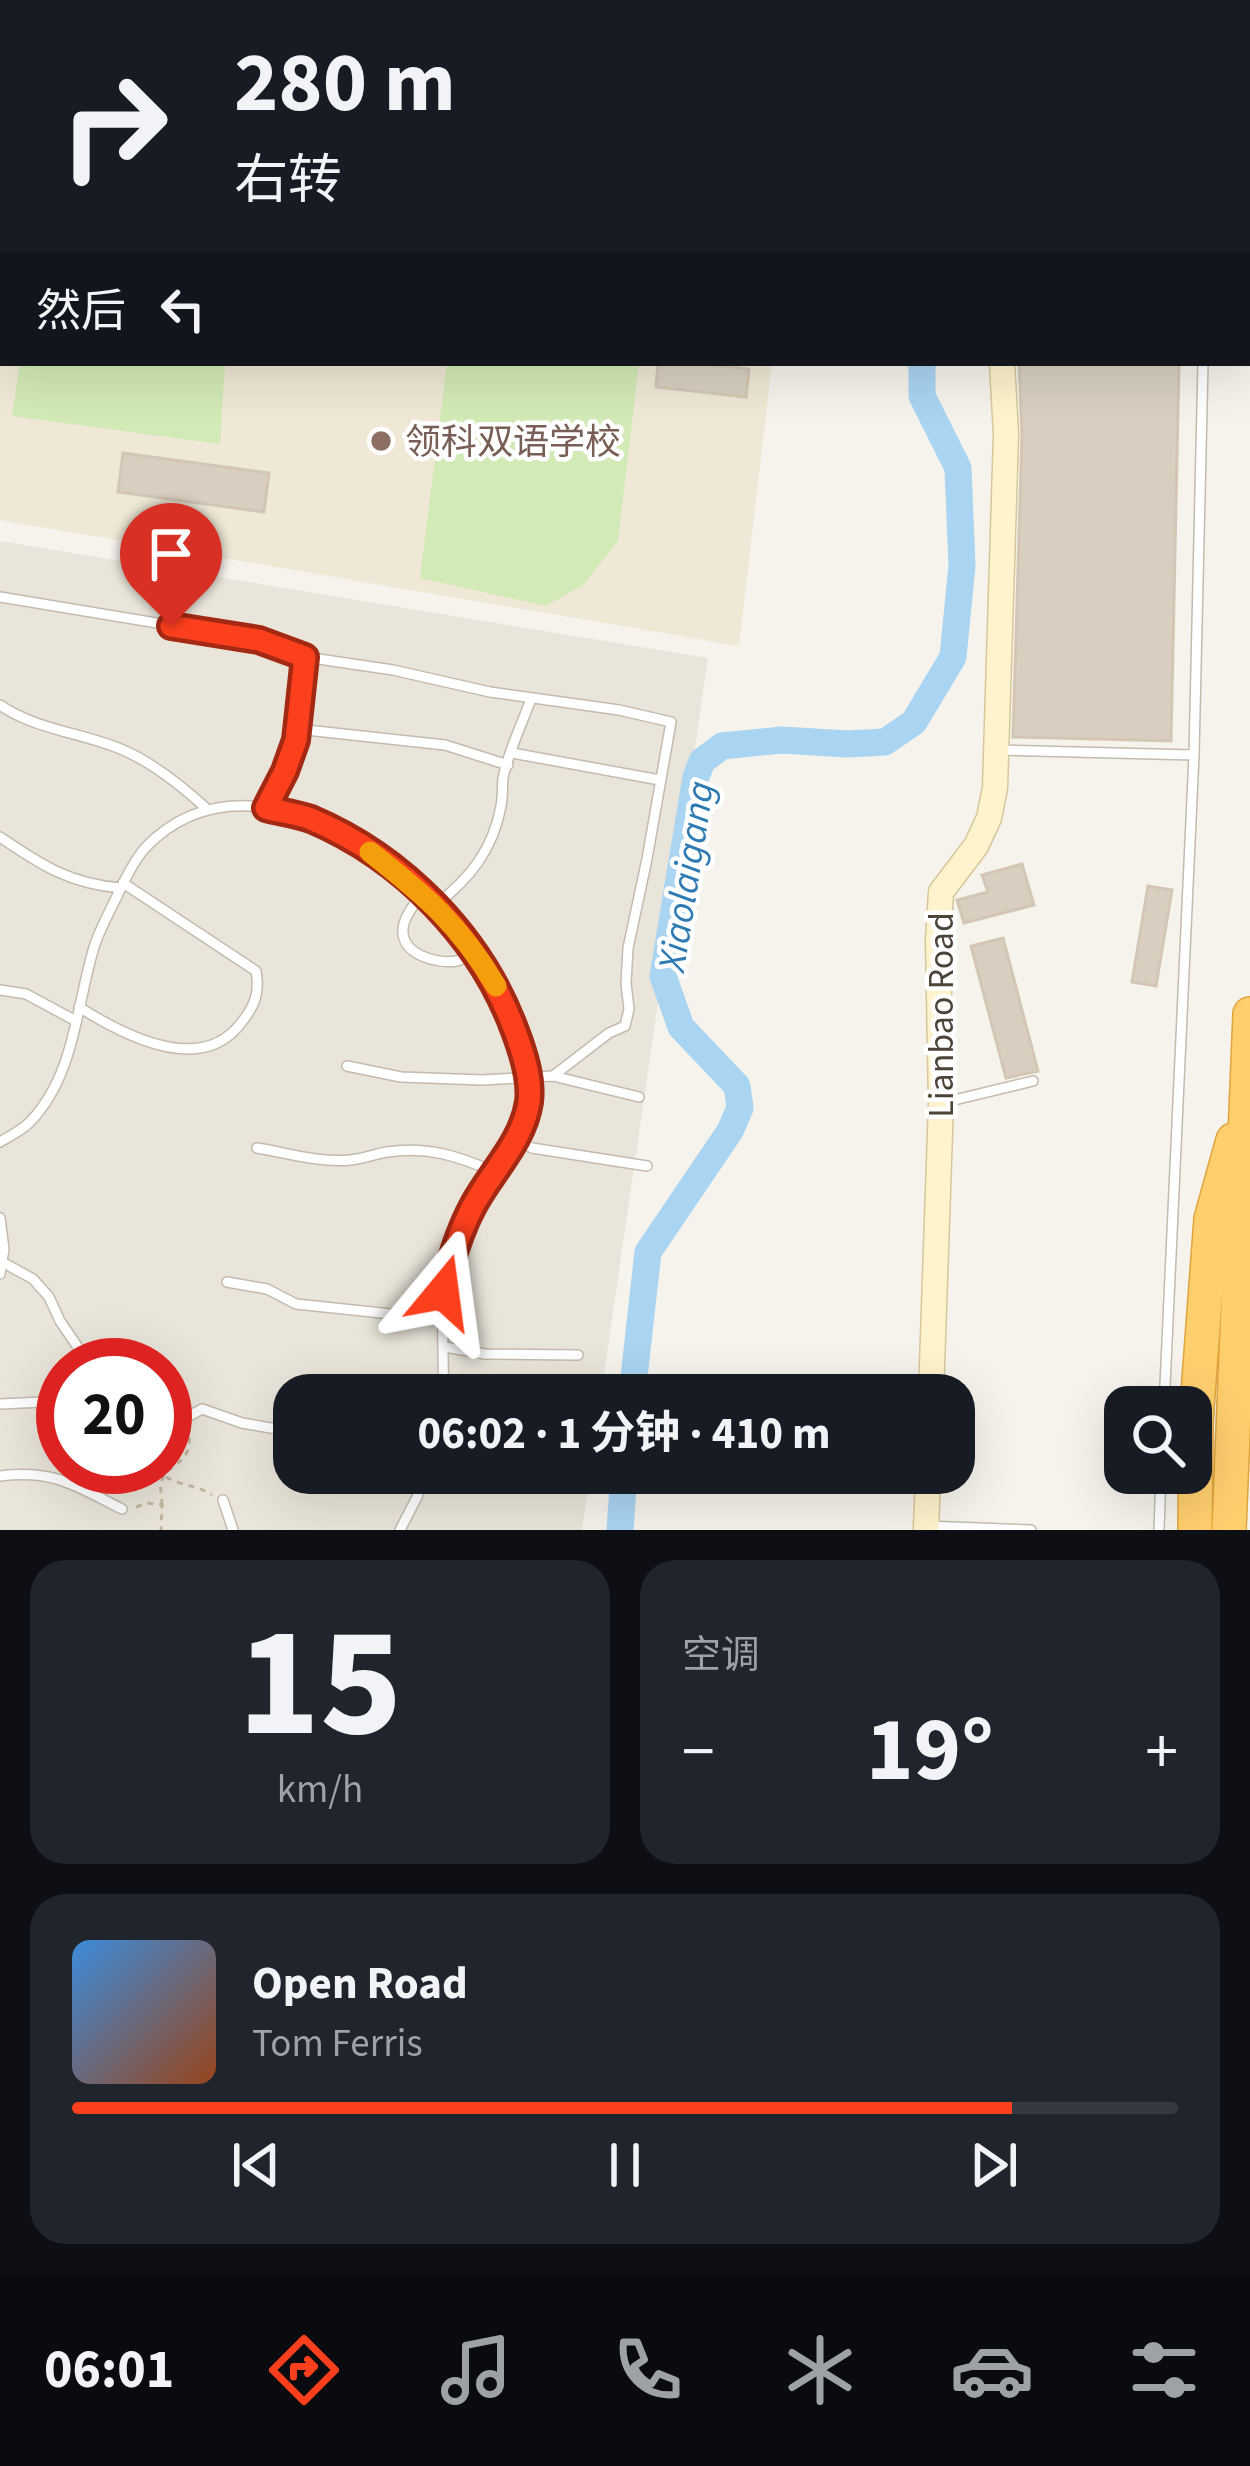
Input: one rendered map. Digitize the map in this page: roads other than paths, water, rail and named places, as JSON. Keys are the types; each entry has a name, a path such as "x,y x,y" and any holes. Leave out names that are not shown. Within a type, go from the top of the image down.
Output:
{"highway":[{"path":"1228,1530 1250,1014"},
{"path":"1195,1530 1196,1420 1210,1219 1246,1105"}],"street":[{"name":"Lianbao Road","path":"932,1374 941,1103 941,892 976,846 989,818 995,788 1006,434 1002,366"},
{"path":"926,1528 927,1494"}],"lane":[{"path":"1165,1386 1194,755 1203,366"},
{"path":"0,598 259,640 305,657 671,722 628,948 625,1026 553,1076"},
{"path":"266,808 285,771 297,729 305,657"},
{"path":"436,905 482,859 496,830 503,778 531,699"},
{"path":"0,705 125,751 184,788 208,810"},
{"path":"297,729 445,745 508,765"},
{"path":"997,751 1194,755"},
{"path":"512,753 660,780"},
{"path":"0,1142 29,1124 66,1065 96,941 142,850 196,812 266,808 308,818 370,852 436,905 476,954 505,1003 525,1056 529,1100 516,1140 474,1204 453,1250 443,1292 444,1374"},
{"path":"0,837 50,870 96,886 122,885 256,971 259,986 256,1002 238,1028 186,1051 130,1035 79,1007"},
{"path":"422,893 403,928 405,942 417,954 436,961 457,961 476,954"},
{"path":"0,990 26,994 76,1021"},
{"path":"347,1066 400,1077 553,1076 639,1097"},
{"path":"941,1103 1033,1081"},
{"path":"516,1140 532,1148 647,1166"},
{"path":"257,1148 352,1160 421,1148 454,1154 495,1172"},
{"path":"0,1218 4,1249 0,1274"},
{"path":"2,1262 33,1280 49,1297 71,1338"},
{"path":"227,1282 267,1289 296,1304 391,1314 444,1312"},
{"path":"445,1348 484,1354 578,1355"},
{"path":"0,1403 36,1402"},
{"path":"192,1414 202,1409 273,1428"},
{"path":"0,1476 49,1475 122,1509"},
{"path":"400,1530 418,1494"},
{"path":"1159,1530 1160,1494"},
{"path":"223,1500 233,1530"},
{"path":"926,1528 1031,1530"}],"waterway":[{"name":"Xiaolaigang","path":"634,1374 648,1252 730,1131 740,1108 737,1086 681,1027 663,976 702,761 722,746 782,740 885,742 914,722 953,657 962,565 958,468 922,396 922,366"},
{"name":"Xiaolaigang","path":"620,1530 623,1494"}],"place":[{"name":"领科双语学校","path":"381,441"}]}
